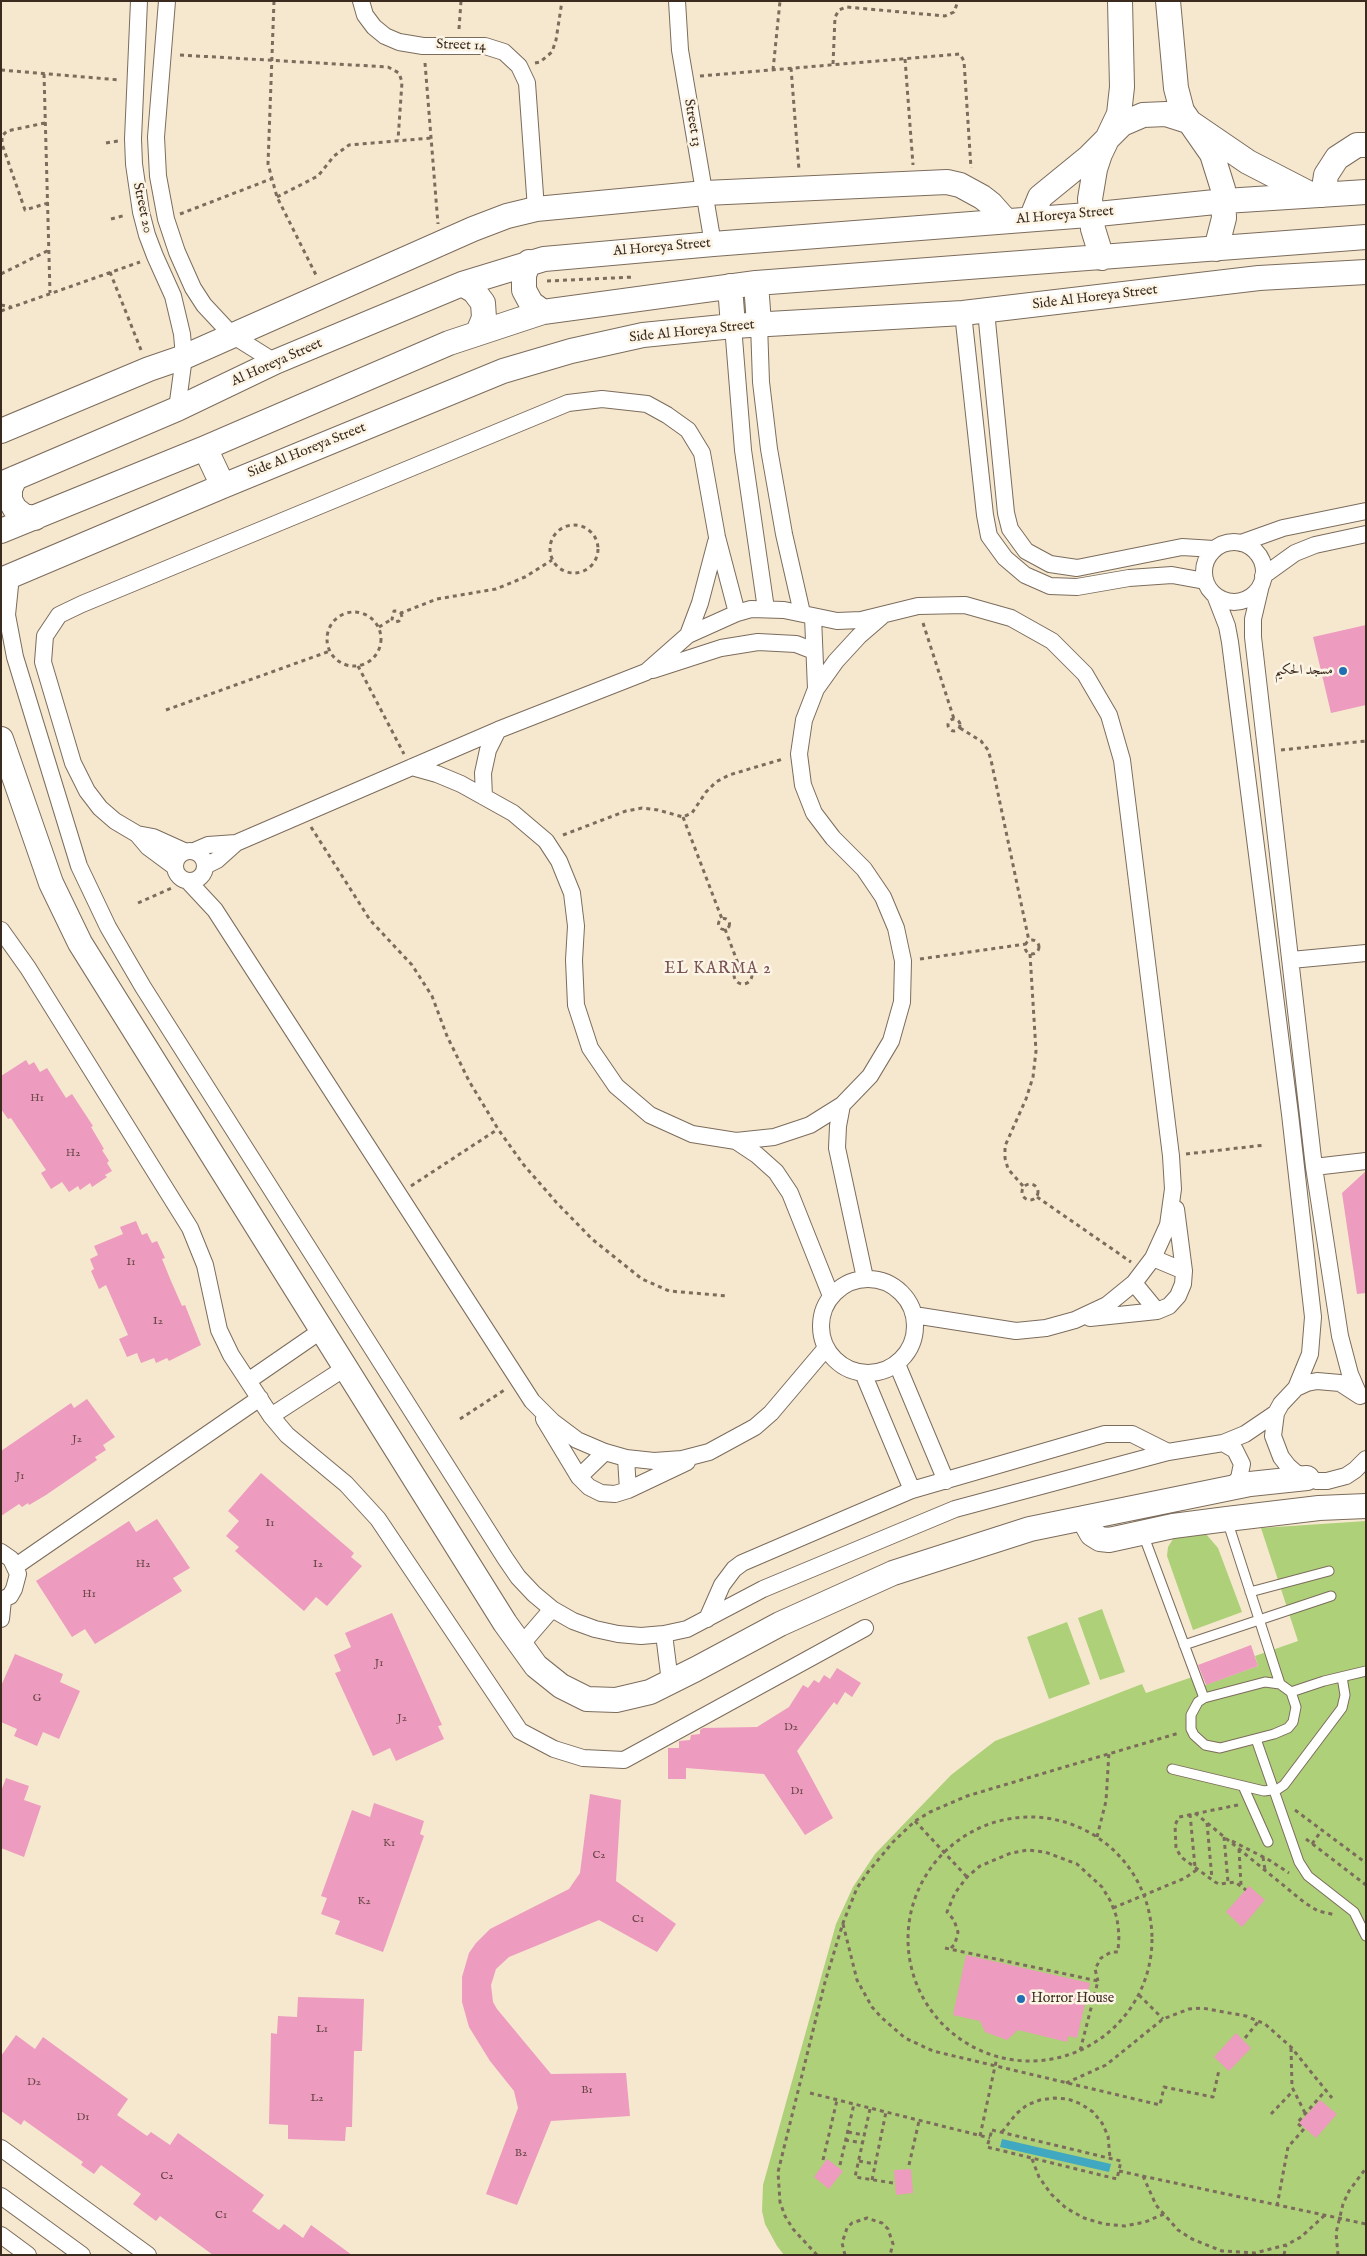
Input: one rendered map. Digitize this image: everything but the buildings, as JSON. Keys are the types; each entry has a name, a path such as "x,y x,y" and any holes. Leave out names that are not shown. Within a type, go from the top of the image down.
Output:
{"street":[{"name":"Street 20","path":"139,1 135,81 134,164 141,212 155,256 174,296 182,334 184,357 177,409"},
{"name":"Street 20","path":"167,1 156,137 158,176 166,219 177,252 193,288 216,320 232,335 275,362"},
{"name":"Street 14","path":"362,1 366,15 374,27 385,36 399,42 423,46 458,44 495,48 508,55 518,66"},
{"name":"Street 13","path":"677,1 680,50 713,244"},
{"path":"1102,258 1097,244 1090,199 1095,169 1119,114 1122,87 1120,1"},
{"path":"1168,1 1176,88 1182,111 1206,143 1221,177 1225,201 1223,226 1216,249"},
{"path":"518,66 526,83 536,209"},
{"path":"1031,219 1040,197 1089,157 1122,124 1143,115 1166,114 1188,121 1248,162 1318,196 1326,175 1337,158 1356,146 1366,145"},
{"path":"1,431 149,369 184,357 507,216 536,209 705,193 947,182 972,190 991,204 1006,221"},
{"name":"Al Horeya Street","path":"8,481 177,409 275,362 462,284 529,262 544,259 713,244 1091,214 1225,201 1366,192"},
{"path":"1,532 478,332 543,312 756,283 1363,237 1364,272"},
{"path":"529,262 524,276 524,290 531,303 543,312"},
{"name":"Side Al Horeya Street","path":"6,578 503,371 571,351 643,334 758,324 974,312 1259,278 1364,272"},
{"path":"756,283 761,382 769,449 781,516 808,615 814,651 816,689"},
{"path":"462,284 474,291 483,304 484,318 478,332"},
{"path":"730,286 743,450 766,609"},
{"path":"174,296 184,296 193,288"},
{"path":"974,312 1006,513 1010,529 1026,551 1050,564 1077,568 1182,547 1214,549 1232,542 1249,546 1260,558 1262,580 1253,619 1253,637 1314,1167 1340,1336 1350,1374 1362,1399"},
{"path":"974,312 985,515 989,536 1004,558 1025,575 1050,586 1077,587 1129,578 1172,575 1205,582"},
{"path":"737,612 717,537 702,453 688,430 647,404 602,399 568,403 82,604 59,615 45,636 43,662 74,763 87,791 100,808 115,821 137,834 161,840 202,857 199,874 215,910 520,1381 579,1477 589,1488 601,1493 615,1494 628,1490 709,1452 755,1427 771,1413 826,1348"},
{"path":"205,448 223,486"},
{"path":"8,481 10,500 15,509 24,516 35,518"},
{"path":"1241,543 1283,528 1366,511"},
{"path":"985,515 1006,513"},
{"path":"753,519 781,516"},
{"path":"1215,595 1229,602 1244,600 1251,596 1262,580 1279,563 1315,545 1366,534"},
{"path":"688,635 710,570 717,537"},
{"path":"1214,549 1205,564 1205,582 1215,595 1224,618 1230,642 1290,1114 1313,1317 1310,1354 1296,1388"},
{"path":"6,578 8,595 7,636 69,834 92,897 153,1003 504,1558 523,1583 552,1609 573,1621 595,1629 633,1635 664,1634 687,1629 772,1586 955,1509 1168,1452 1223,1443 1250,1432 1276,1413 1288,1395 1296,1388 1317,1380 1340,1383 1362,1399"},
{"path":"646,672 688,635 737,612 766,609 837,621 861,620 918,606 965,605 1011,618 1052,641 1085,674 1109,715 1122,760 1171,1156 1184,1271 1183,1284 1178,1296 1169,1306 1157,1311 1075,1320 1046,1328 1016,1331 914,1315"},
{"path":"412,767 461,784 513,813 546,841 559,861 572,893 576,926 574,960 576,1005 590,1048 616,1086 650,1115 692,1134 736,1141 774,1137 810,1125 842,1105 870,1076 891,1041 902,1002 903,961 896,928 883,897 864,869 833,838 814,813 803,785 799,754 804,720 816,689 836,661 859,636 885,613"},
{"path":"714,623 721,648"},
{"path":"174,867 177,858 189,851 208,845 236,842 498,730 646,672 721,648 758,642 796,644 814,651"},
{"path":"1241,731 1263,728"},
{"path":"484,797 483,772 486,758 498,730"},
{"path":"1,738 51,883 80,943 345,1368 521,1645 536,1666 561,1686 588,1699 616,1700 650,1692 780,1624 893,1573 1030,1529 1271,1481 1307,1478 1327,1481 1346,1476 1366,1476"},
{"path":"137,834 148,847 174,867 179,877 199,874 236,842"},
{"path":"1,930 28,968 190,1228 205,1265 215,1314 224,1343 248,1381 271,1416 287,1435 363,1500 378,1519 520,1731 554,1749 583,1758 624,1760 865,1628"},
{"path":"1291,960 1366,952"},
{"path":"842,1105 838,1126 837,1148 865,1278"},
{"path":"1290,1114 1308,1109"},
{"path":"736,1141 758,1155 776,1172 790,1193 831,1296"},
{"path":"1314,1167 1366,1161"},
{"path":"1075,1320 1107,1305 1144,1271 1168,1225 1174,1189"},
{"path":"1144,1271 1184,1271"},
{"path":"1144,1271 1157,1311"},
{"path":"865,1278 878,1279 891,1284 905,1298 914,1315 915,1333 909,1350 897,1364 875,1373 863,1373 842,1365 826,1348 822,1335 821,1321 824,1308 831,1296 841,1287 852,1281 865,1278"},
{"path":"248,1381 322,1330"},
{"path":"897,1364 946,1481"},
{"path":"271,1416 345,1368"},
{"path":"863,1373 912,1490"},
{"path":"16,1566 260,1398"},
{"path":"532,1401 553,1422 577,1440 604,1452 626,1458 654,1461 672,1460 709,1452"},
{"path":"1276,1413 1273,1436 1276,1447 1288,1466 1307,1478"},
{"path":"707,1619 722,1585 734,1569 742,1563 912,1490 1114,1433 1132,1434 1168,1452"},
{"path":"1223,1443 1235,1450 1242,1464 1239,1478 1230,1488"},
{"path":"579,1477 604,1452"},
{"path":"626,1458 628,1490"},
{"path":"1346,1476 1355,1470 1366,1458"},
{"path":"1083,1518 1089,1531 1100,1539 1109,1540 1227,1519 1319,1508 1366,1506"},
{"path":"1,1552 11,1559 16,1566 17,1582 10,1596 2,1600 1,1620"},
{"path":"521,1645 552,1609"},
{"path":"664,1634 670,1682"},
{"path":"1,2148 148,2255"},
{"path":"1,2196 82,2255"},
{"path":"1,2235 28,2255"}],"lane":[{"path":"1227,1519 1280,1684"},
{"path":"1143,1533 1204,1698"},
{"path":"1250,1592 1329,1571"},
{"path":"1184,1646 1331,1596"},
{"path":"1291,1692 1366,1671"},
{"path":"1276,1793 1342,1708 1345,1696 1342,1677"},
{"path":"1265,1682 1280,1684 1291,1692 1296,1707 1293,1722 1282,1732 1220,1748 1212,1747 1199,1741 1191,1729 1190,1722 1194,1708 1204,1698 1265,1682"},
{"path":"1256,1739 1303,1869 1315,1881 1349,1906 1358,1918 1366,1936"},
{"path":"1172,1769 1276,1793"},
{"path":"1243,1786 1268,1842"}],"path":[{"path":"274,1 268,164 277,197 325,294"},
{"path":"458,44 461,1"},
{"path":"518,66 540,62 552,52 556,40 562,1"},
{"path":"773,70 780,1"},
{"path":"834,64 835,17 839,10 846,7 946,16 954,12 958,1"},
{"path":"423,46 440,244"},
{"path":"162,54 388,67 399,73 402,82 398,140"},
{"path":"685,77 960,54 964,61 972,190"},
{"path":"905,59 914,183"},
{"path":"791,68 800,188"},
{"path":"1,70 135,81"},
{"path":"44,74 50,293"},
{"path":"45,123 6,131 2,136 2,144 25,210 48,203"},
{"path":"277,197 325,171 334,156 349,145 431,138"},
{"path":"166,219 271,179"},
{"path":"1,274 49,250"},
{"path":"1,311 155,256"},
{"path":"110,272 149,369"},
{"path":"1,305 11,307"},
{"path":"576,525 586,528 593,534 598,544 598,554 594,563 587,570 577,574 567,573 558,568 552,560 549,550 551,540 557,531 566,526 576,525"},
{"path":"378,627 392,619 394,611 401,613 436,599 496,589 525,577 552,560"},
{"path":"918,606 954,719 960,724 960,728 981,741 990,755 1029,941"},
{"path":"347,613 365,614 378,627 381,637 380,647 368,663 358,666 341,663 330,651 327,642 328,632 338,617 347,613"},
{"path":"392,619 395,622 399,621 401,613"},
{"path":"166,710 330,651"},
{"path":"358,666 412,767"},
{"path":"954,719 948,723 948,727 954,732 960,728"},
{"path":"1266,751 1366,741"},
{"path":"546,841 626,811 642,808 683,817 692,813 706,792 716,782 729,775 799,754"},
{"path":"302,814 370,920 412,965 432,996 447,1036 469,1081 498,1129 523,1164 556,1202 592,1238 642,1279 669,1291 728,1296"},
{"path":"683,817 722,919"},
{"path":"138,903 199,874"},
{"path":"722,919 725,918 729,922 728,928 725,929"},
{"path":"722,919 718,924 722,929 725,929 739,966"},
{"path":"903,961 1026,944 1029,941"},
{"path":"1029,941 1037,942 1039,945 1038,952 1030,954"},
{"path":"1023,1186 1008,1169 1005,1158 1005,1146 1026,1099 1036,1051 1030,954 1026,950 1026,944"},
{"path":"739,966 744,966 751,972 750,981 746,984 741,984 734,978 733,973 739,966"},
{"path":"398,1194 498,1129"},
{"path":"1171,1156 1265,1145"},
{"path":"1028,1183 1037,1187 1039,1192 1037,1197 1027,1200 1021,1191 1023,1186 1028,1183"},
{"path":"1037,1197 1144,1271"},
{"path":"460,1419 520,1381"},
{"path":"817,2255 793,2229 785,2216 779,2194 778,2172 826,1982 843,1924 857,1888 868,1872 893,1842 915,1820 930,1812 967,1796 1191,1729"},
{"path":"1097,1837 1106,1801 1109,1752"},
{"path":"1276,1793 1366,1863"},
{"path":"1246,1890 1235,1882 1218,1884 1181,1857 1176,1848 1176,1822 1182,1816 1250,1803"},
{"path":"1195,1813 1223,1836 1239,1846 1263,1856 1293,1876"},
{"path":"1190,1814 1196,1868"},
{"path":"1017,1817 1046,1817 1073,1824 1097,1837 1116,1852 1131,1870 1144,1896 1152,1932 1152,1954 1147,1975 1139,1995 1128,2013 1114,2028 1098,2042 1079,2051 1039,2062 997,2057 975,2048 956,2036 939,2021 925,2002 915,1981 909,1959 907,1936 910,1913 916,1891 927,1871 943,1852 964,1835 989,1823 1017,1817"},
{"path":"915,1820 968,1877"},
{"path":"1207,1823 1212,1880"},
{"path":"1287,1825 1366,1885"},
{"path":"1312,1844 1322,1830"},
{"path":"1223,1836 1228,1882"},
{"path":"1239,1846 1265,1870 1318,1911 1358,1918"},
{"path":"1239,1846 1241,1886"},
{"path":"951,1948 958,1932 954,1920 947,1912 955,1893 968,1877 988,1862 1012,1852 1028,1850 1046,1852 1077,1864 1091,1874 1102,1887 1113,1908 1119,1935 1118,1952 1111,1952 1100,1958 1095,1969 1098,1982 1079,2051"},
{"path":"1263,1856 1265,1870"},
{"path":"1113,1908 1188,1876 1196,1868"},
{"path":"843,1924 858,1980 872,2007 893,2029 905,2038 932,2051 1160,2105 1164,2087 1213,2097 1219,2070"},
{"path":"945,1948 1098,1982"},
{"path":"1139,1995 1163,2019"},
{"path":"1066,2083 1106,2065 1163,2019 1182,2011 1202,2008 1246,2016 1278,2034 1291,2047 1332,2098"},
{"path":"1245,2038 1258,2022"},
{"path":"1291,2047 1294,2091 1305,2113"},
{"path":"980,2136 997,2057"},
{"path":"1277,2206 1288,2146 1304,2129 1297,2123 1326,2090"},
{"path":"1272,2114 1294,2091"},
{"path":"810,2093 990,2138"},
{"path":"1002,2132 1016,2114 1027,2105 1040,2100 1068,2099 1081,2104 1093,2112 1102,2123 1108,2136 1110,2158"},
{"path":"823,2160 837,2100"},
{"path":"840,2165 854,2104"},
{"path":"870,2108 855,2177 892,2183"},
{"path":"872,2180 886,2112"},
{"path":"909,2165 919,2121"},
{"path":"992,2130 1002,2132 1121,2161 1117,2179 987,2147 992,2130"},
{"path":"847,2132 864,2135"},
{"path":"845,2140 862,2143"},
{"path":"1032,2158 1039,2177 1051,2194 1066,2208 1084,2218 1104,2224 1125,2226 1145,2222 1164,2214"},
{"path":"858,2161 875,2164"},
{"path":"1338,2255 1336,2233 1338,2218 1349,2191 1366,2168"},
{"path":"1119,2171 1366,2224"},
{"path":"1143,2176 1148,2191 1178,2230 1192,2239 1222,2251 1255,2253 1286,2244 1301,2237 1325,2215"},
{"path":"845,2255 842,2243 847,2228 852,2223 867,2218 882,2223 888,2229 893,2244 890,2255"},
{"path":"1284,2255 1286,2244"}],"green space":[{"path":"1366,1521 1366,2255 784,2255 765,2224 762,2211 763,2185 836,1924 853,1887 875,1854 951,1775 995,1741 1142,1684 1146,1693 1201,1674 1205,1685 1258,1666 1255,1656 1298,1641 1261,1528"},
{"path":"1198,1531 1206,1534 1218,1548 1242,1612 1193,1630 1167,1556 1168,1547 1173,1539 1180,1534"},
{"path":"1102,1609 1125,1672 1100,1680 1078,1618"},
{"path":"1067,1622 1090,1684 1049,1699 1027,1637"}],"water":[{"path":"1002,2139 1111,2164 1109,2172 1000,2147"}],"place":[{"name":"مسجد الحكيم","path":"1343,671"},
{"name":"Horror House","path":"1021,1999"}],"district":[{"name":"EL KARMA 2","path":"718,970"}]}
